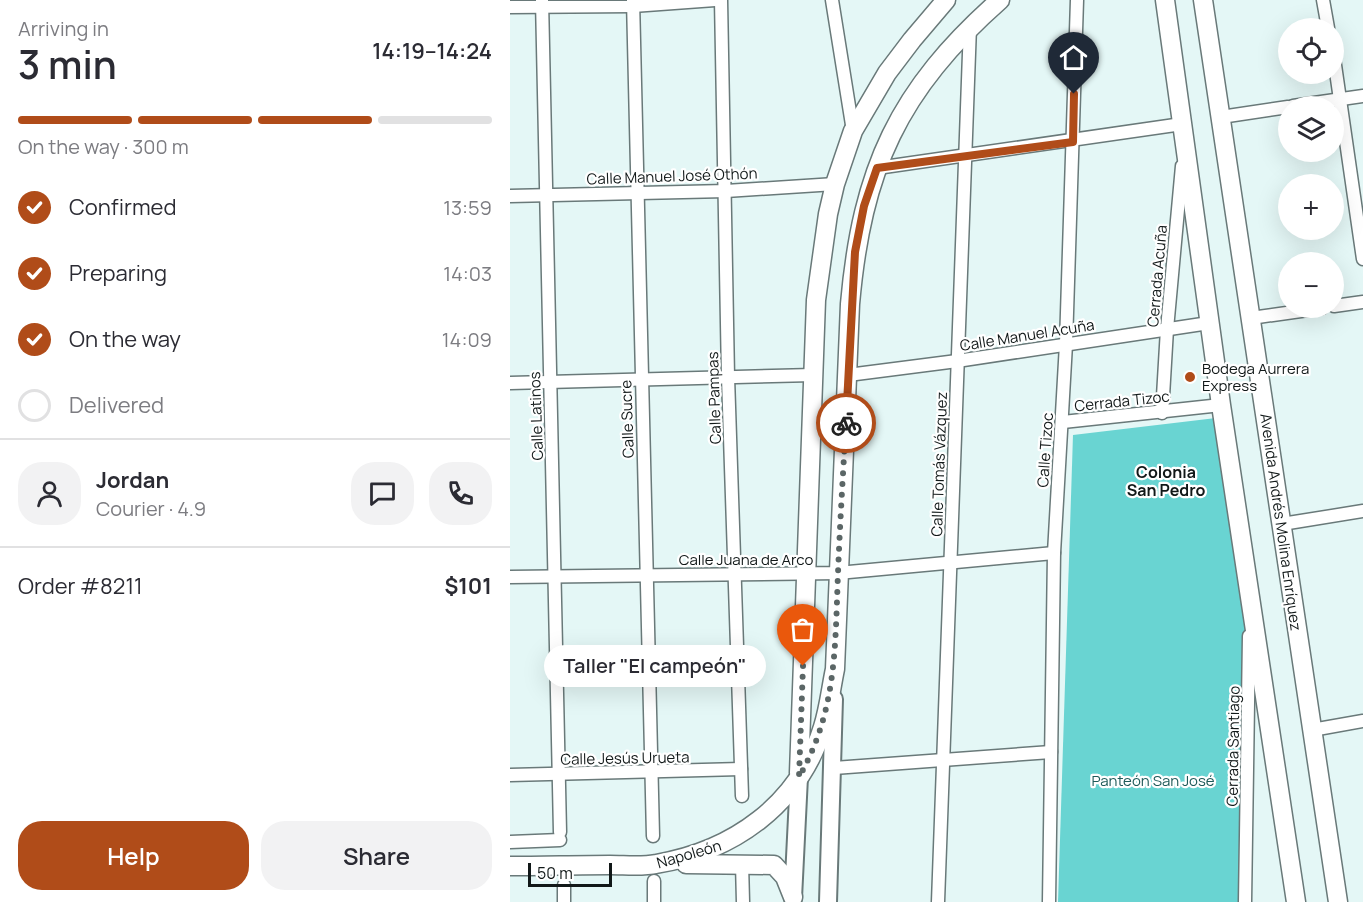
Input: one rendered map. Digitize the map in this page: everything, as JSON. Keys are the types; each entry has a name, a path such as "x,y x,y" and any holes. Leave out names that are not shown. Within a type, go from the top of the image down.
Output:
{"main road":[{"name":"Napoleón","path":"510,866 654,873 743,834 782,799 799,777 813,753 823,726 835,669 855,252 864,206 895,125 914,93 932,68 970,26 1000,0"},
{"path":"1165,0 1209,323 1296,902"},
{"name":"Avenida Andrés Molina Enríquez","path":"1203,0 1338,902"},
{"path":"793,900 813,375 821,254 835,183 853,131 887,73 944,1"},
{"path":"828,902 834,768 835,669"},
{"path":"654,873 742,863 774,865 785,877 793,900"}],"street":[{"path":"510,7 542,3 716,0"},
{"name":"Calle Pampas","path":"721,0 728,377 742,796"},
{"path":"832,0 853,131"},
{"name":"Calle Tizoc","path":"1049,902 1054,554 1063,422 1077,0"},
{"path":"1323,0 1326,18"},
{"name":"Calle Latinos","path":"510,842 560,836 542,3"},
{"name":"Calle Sucre","path":"633,3 653,836"},
{"name":"Calle Tomás Vázquez","path":"938,902 970,26"},
{"path":"1344,99 1363,96"},
{"path":"1221,117 1278,109"},
{"path":"1344,121 1363,259"},
{"path":"877,168 1073,142 1182,124"},
{"name":"Cerrada Acuña","path":"1162,413 1167,329 1184,143"},
{"name":"Calle Manuel José Othón","path":"510,196 726,191 835,183"},
{"path":"1344,305 1363,302"},
{"path":"1251,318 1278,314"},
{"name":"Calle Manuel Acuña","path":"848,375 1209,323"},
{"path":"510,383 813,375"},
{"name":"Cerrada Tizoc","path":"1063,422 1221,405"},
{"path":"1282,524 1363,511"},
{"name":"Calle Juana de Arco","path":"510,577 838,573 1054,554"},
{"name":"Cerrada Santiago","path":"1245,902 1250,590"},
{"path":"1312,730 1363,721"},
{"path":"834,768 1051,752"},
{"name":"Calle Jesús Urueta","path":"510,775 741,769"},
{"path":"742,863 743,902"},
{"path":"654,873 654,902"},
{"path":"564,885 564,902"}],"green space":[{"name":"Panteón San José","path":"1216,418 1246,609 1243,902 1058,902 1073,435"}],"way so far":[{"path":"803,666 799,777 813,753 823,726 835,669 846,423"}],"place":[{"name":"Bodega Aurrera Express","path":"1190,377"},
{"name":"Taller \"El campeón\"","path":"803,666"}],"district":[{"name":"Colonia San Pedro","path":"1166,481"}],"route":[{"path":"846,423 850,304 855,252 864,206 877,168 1073,142 1074,94"}]}
